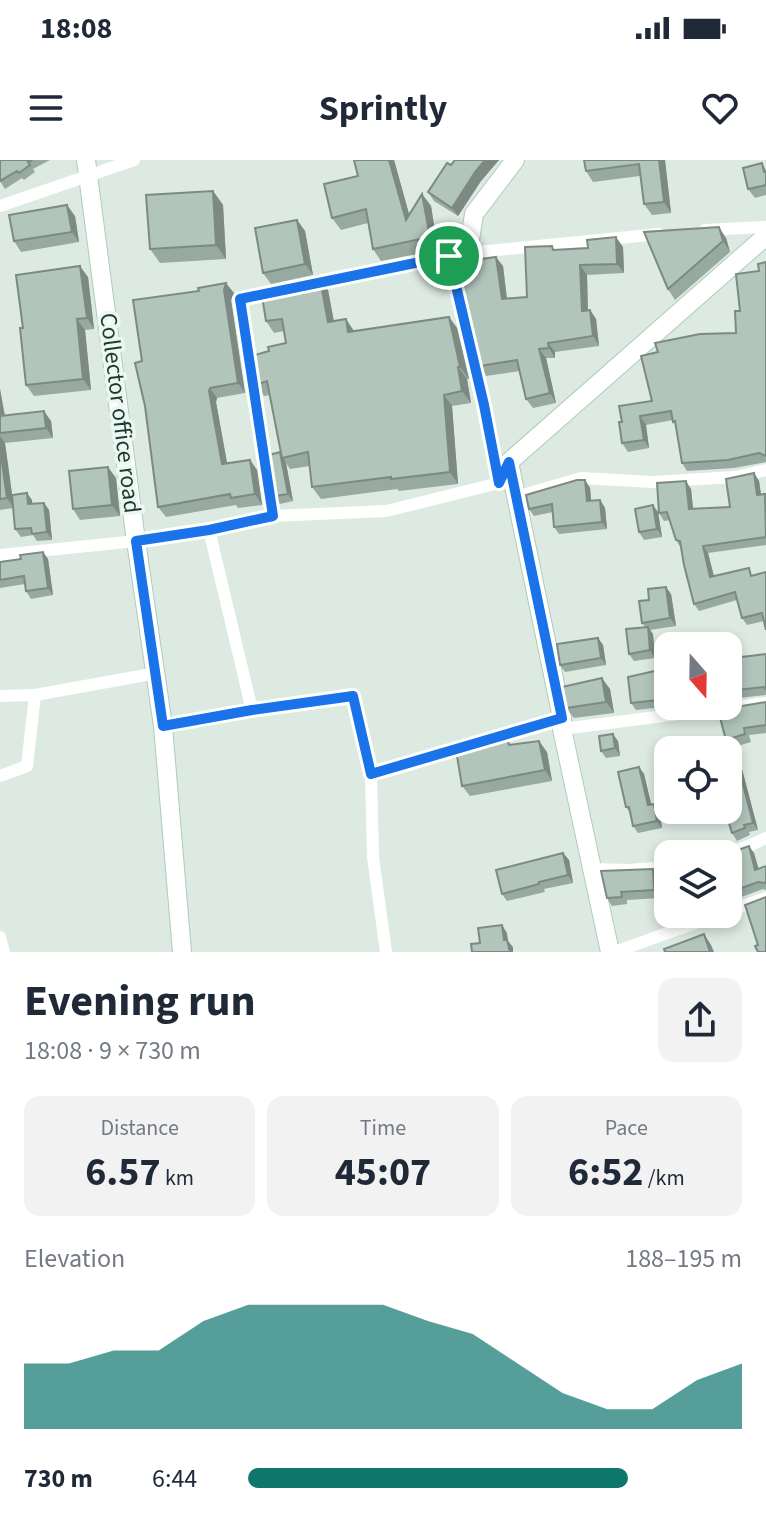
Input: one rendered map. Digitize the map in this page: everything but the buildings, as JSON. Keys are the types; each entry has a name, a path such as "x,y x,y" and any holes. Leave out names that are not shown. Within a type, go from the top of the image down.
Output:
{"street":[{"path":"0,206 87,168 134,160"},
{"path":"499,483 458,255 474,214 515,160"},
{"name":"Collector office road","path":"87,168 136,541 157,673 182,952"},
{"path":"698,231 766,227"},
{"path":"300,287 458,255 669,233"},
{"path":"499,483 509,462 766,236"},
{"path":"273,516 240,299 285,290"},
{"path":"509,462 562,724 613,952 681,928"},
{"path":"516,497 581,478 653,482 735,477 766,470"},
{"path":"0,555 136,541 273,516 386,511 499,483"},
{"path":"209,530 252,710"},
{"path":"0,696 35,695 157,673"},
{"path":"0,776 27,766 35,695"},
{"path":"163,726 353,696 371,774 373,857 386,952"},
{"path":"371,774 562,724 766,703"},
{"path":"742,848 766,838"},
{"path":"593,869 654,868"},
{"path":"742,906 766,898"},
{"path":"0,937 4,952"}],"route":[{"path":"449,256 499,483 509,462 562,718 371,774 353,696 163,726 136,541 273,516 240,299 449,256"}]}
